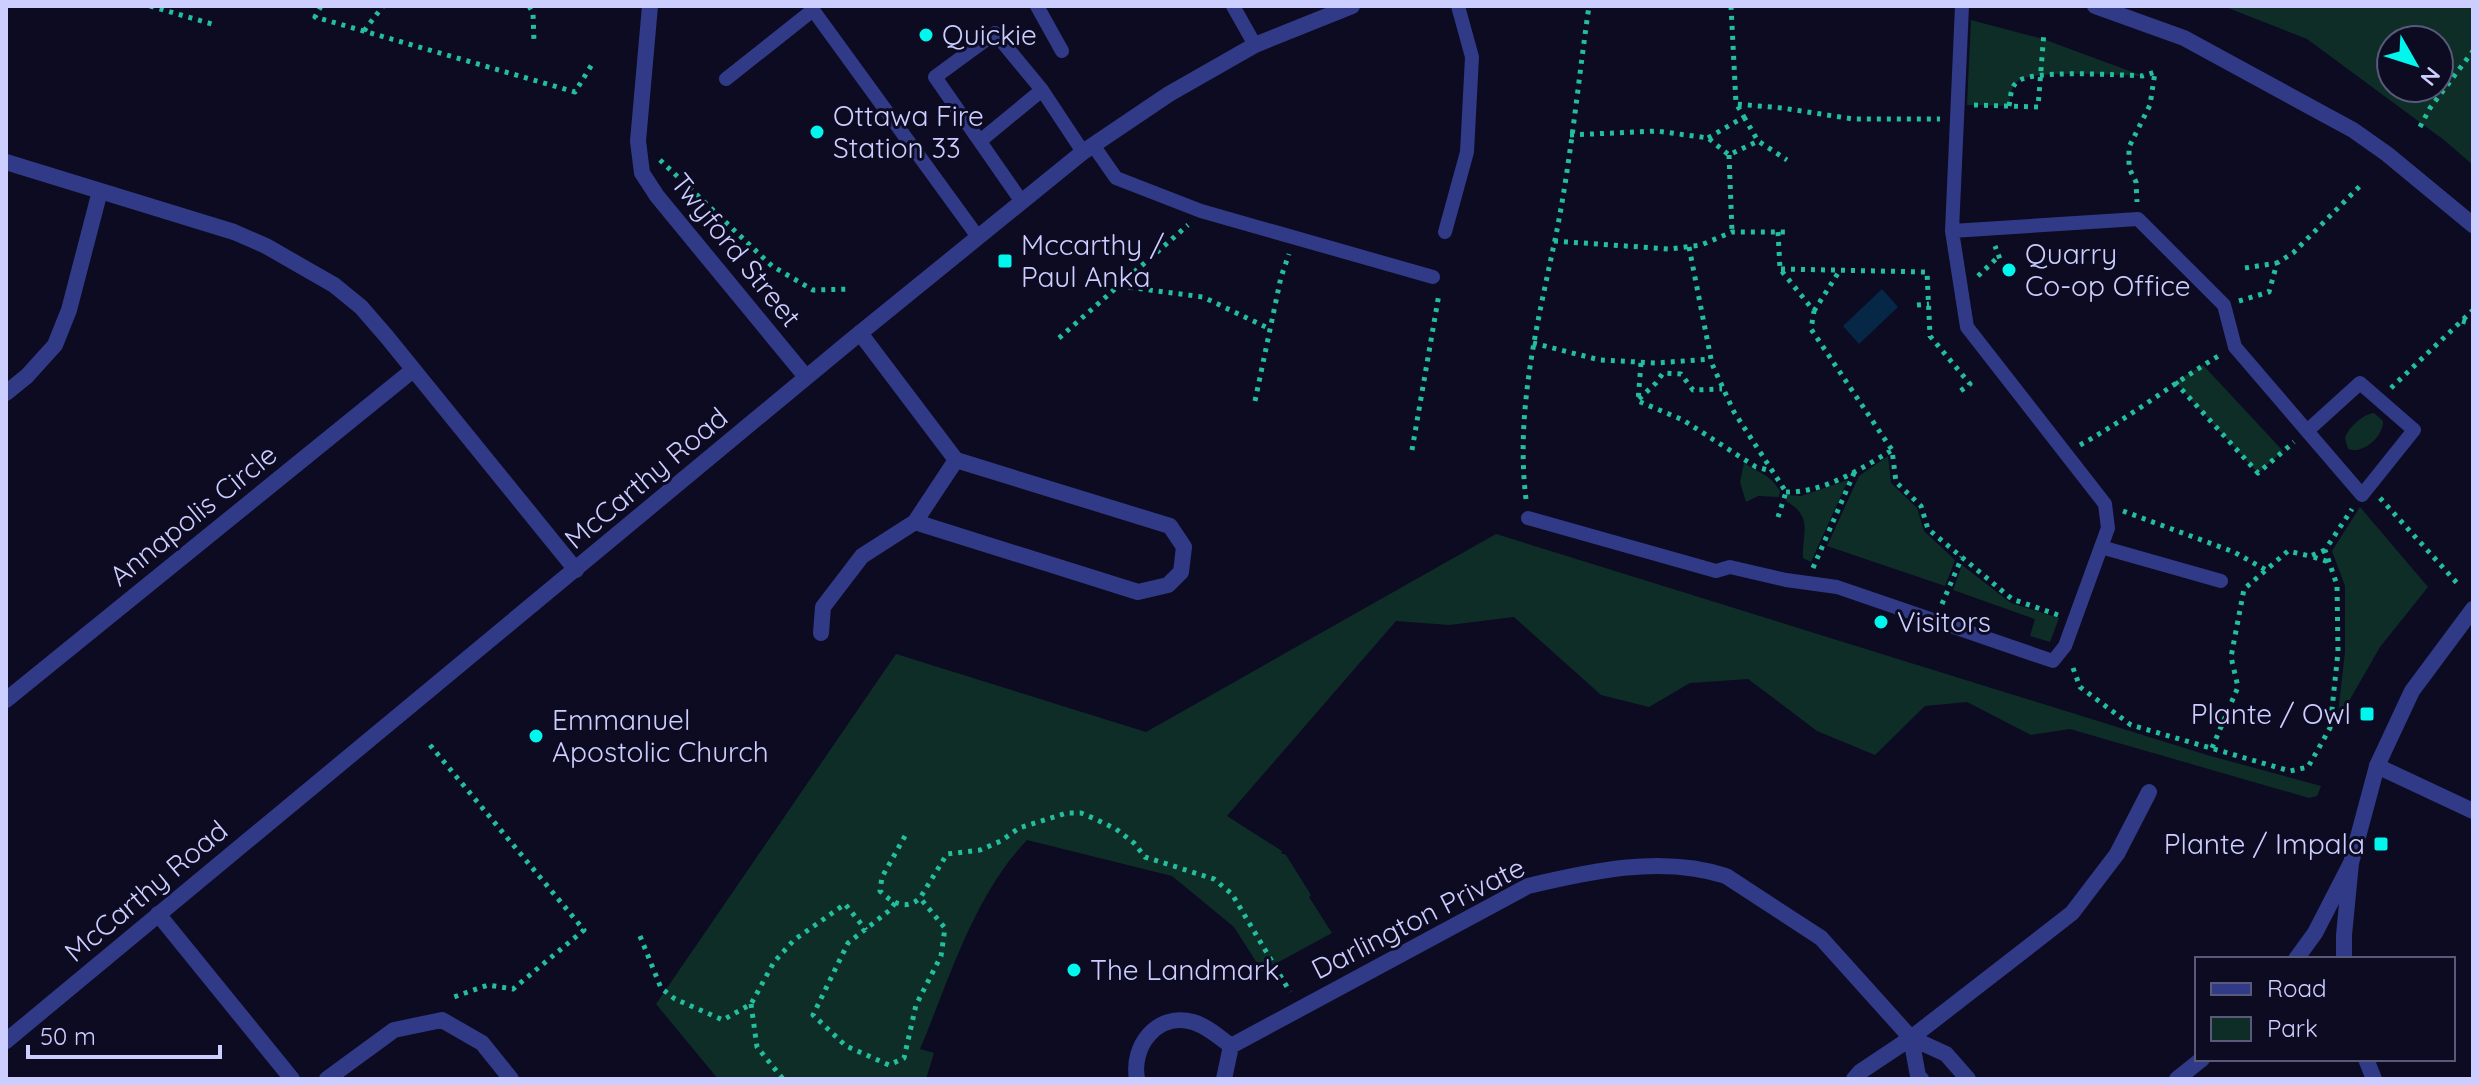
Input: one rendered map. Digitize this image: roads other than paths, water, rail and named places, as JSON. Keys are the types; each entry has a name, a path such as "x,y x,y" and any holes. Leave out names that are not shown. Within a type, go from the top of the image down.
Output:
{"street":[{"name":"Twyford Street","path":"650,6 638,141 642,173 657,196 806,377"},
{"name":"McCarthy Road","path":"6,1041 806,377 1088,149 1169,94 1255,45 1352,6"},
{"path":"2095,6 2184,38 2353,130 2473,225"},
{"path":"6,162 234,232 293,259 334,285 361,307 576,570"},
{"path":"6,393 27,376 55,345 69,310 100,191"},
{"path":"860,333 956,460 1170,526 1184,547 1181,572 1168,585 1138,592 915,522"},
{"name":"Annapolis Circle","path":"6,700 413,370"},
{"path":"821,633 823,607 862,556 915,522 956,460"},
{"path":"2344,957 2351,863 2377,766 2412,691 2473,609"},
{"path":"2377,766 2473,811"},
{"path":"1854,1079 2072,913 2117,854 2149,792"},
{"path":"2297,957 2315,933 2351,863"},
{"name":"Darlington Private","path":"1231,1046 1528,886 1580,874 1648,866 1709,870 1726,876 1821,938 1911,1038 1946,1054 1968,1079"},
{"path":"158,914 292,1079"},
{"path":"327,1079 394,1030 442,1020 482,1043 511,1079"},
{"path":"1137,1079 1135,1067 1138,1050 1147,1035 1177,1020 1194,1023 1231,1046 1224,1079"},
{"path":"1911,1038 1921,1079"},
{"path":"2177,1079 2200,1061"}],"lane":[{"path":"1037,6 1062,51"},
{"path":"1233,6 1255,45"},
{"path":"1445,232 1467,152 1472,57 1458,6"},
{"path":"1528,518 1716,571 1730,567 1837,587 2053,661 2065,646 2108,528 2105,504 1967,327 1952,231 1962,6"},
{"path":"726,79 813,10 978,237"},
{"path":"1022,202 935,77 995,33 1088,149 1116,178 1201,211 1433,277"},
{"path":"980,141 1042,90"},
{"path":"1952,231 2138,219 2224,305 2235,347 2307,431 2362,495 2414,430 2360,383 2307,431"},
{"path":"2101,547 2221,581"}],"water":[{"path":"1882,289 1898,307 1859,344 1843,326"}],"place":[{"name":"Quickie","path":"926,35"},
{"name":"Ottawa Fire Station 33","path":"817,132"},
{"name":"Mccarthy / Paul Anka","path":"1005,261"},
{"name":"Quarry Co-op Office","path":"2009,270"},
{"name":"Visitors","path":"1881,622"},
{"name":"Plante / Owl","path":"2367,714"},
{"name":"Emmanuel Apostolic Church","path":"536,736"},
{"name":"Plante / Impala","path":"2381,844"},
{"name":"The Landmark","path":"1074,970"}]}
